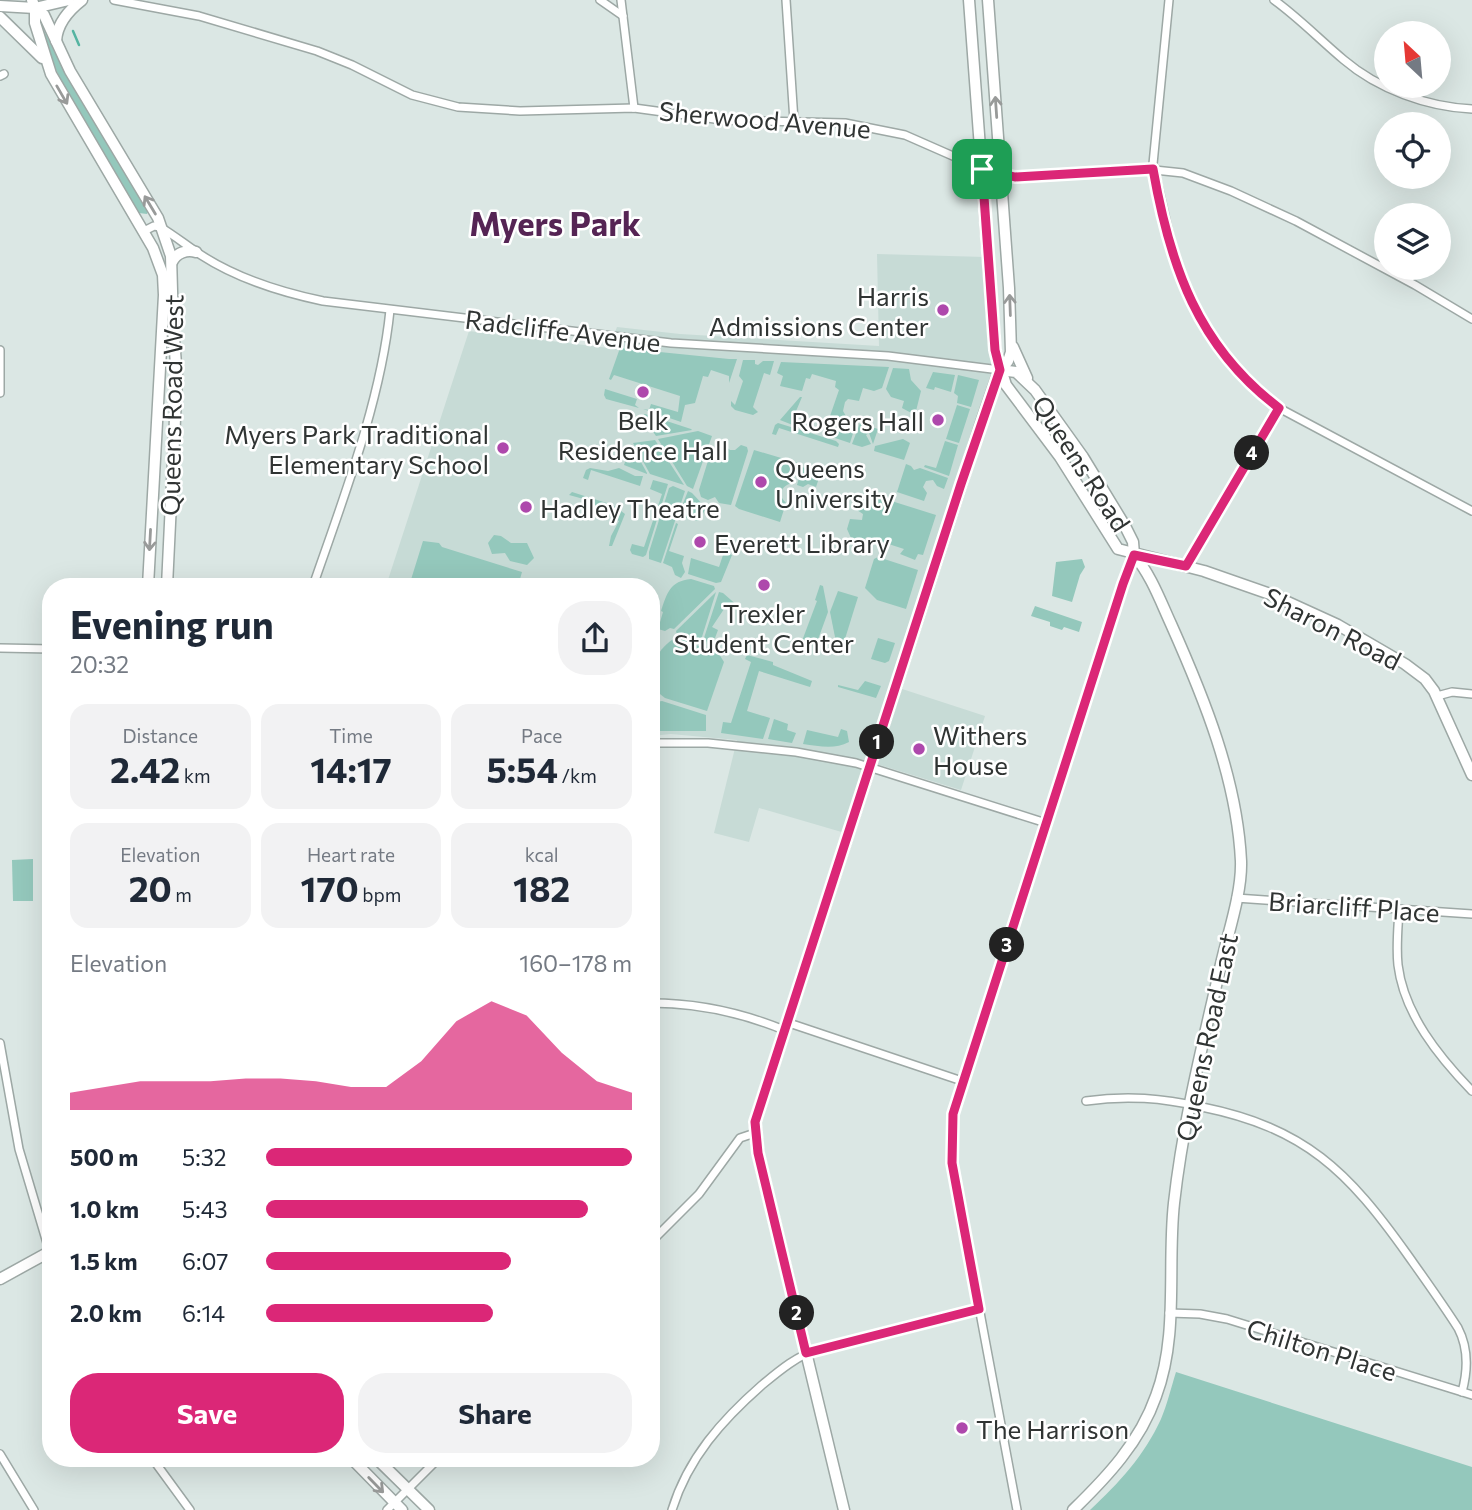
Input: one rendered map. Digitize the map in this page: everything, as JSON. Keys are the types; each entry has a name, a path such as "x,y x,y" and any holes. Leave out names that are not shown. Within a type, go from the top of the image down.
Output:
{"street":[{"path":"0,6 69,0"},
{"path":"56,42 58,29 67,14 82,0"},
{"name":"Sherwood Avenue","path":"114,0 187,13 321,53 412,95 465,108 508,111 634,108 722,120 845,122 894,132 1001,175 1025,177 1153,169 1190,175 1251,199 1373,262 1472,319"},
{"path":"600,0 623,16"},
{"path":"621,0 634,108"},
{"path":"786,0 794,121"},
{"name":"Queens Road","path":"969,0 995,350 1000,370 1006,385 1066,466 1113,544 1134,555"},
{"path":"844,1510 755,1133 758,1112 785,1026 981,422 1000,370 1009,359 1011,335 988,0"},
{"path":"1169,0 1153,169 1175,262 1200,321 1233,367 1279,408 1472,511"},
{"path":"1274,0 1345,61 1376,81 1428,102 1472,109"},
{"name":"Queens Road West","path":"34,4 44,15 70,71 162,228 172,262 177,377 167,578"},
{"name":"Queens Road West","path":"34,4 34,23 50,72 144,231 159,262 164,288 148,578"},
{"path":"0,17 38,52 50,72"},
{"path":"144,231 154,226 162,228"},
{"name":"Radcliffe Avenue","path":"162,228 219,266 275,289 320,300 671,343 888,356 1000,370"},
{"path":"172,262 183,252 196,252"},
{"path":"316,578 373,402 390,310"},
{"path":"1011,335 1021,367 1035,390"},
{"path":"0,350 0,393"},
{"name":"Queens Road","path":"1000,370 1017,373 1035,390 1063,427 1130,535 1134,555"},
{"path":"1186,566 1279,408"},
{"path":"1017,1510 951,1156 953,1114 1134,555"},
{"name":"Sharon Road","path":"1134,555 1186,566 1248,586 1338,625 1414,670 1429,683 1437,696 1472,775"},
{"name":"Queens Road East","path":"1073,1510 1114,1468 1136,1437 1149,1416 1164,1370 1174,1199 1191,1104 1241,872 1234,808 1218,747 1195,680 1170,620 1149,574 1134,555"},
{"path":"0,648 42,649"},
{"path":"1437,696 1452,692 1472,694"},
{"path":"660,743 708,743 796,752 869,766 1046,823"},
{"name":"Briarcliff Place","path":"1236,898 1472,914"},
{"path":"1399,910 1397,960 1407,999 1434,1045 1472,1091"},
{"path":"660,1003 708,1006 785,1026 962,1081"},
{"path":"0,1044 19,1149 42,1226"},
{"path":"1086,1101 1143,1097 1191,1104 1240,1116 1283,1133 1321,1157 1359,1190 1377,1212 1460,1331 1467,1360 1462,1392"},
{"path":"660,1233 699,1194 740,1139 755,1133"},
{"path":"0,1279 42,1257"},
{"path":"672,1510 688,1470 714,1432 767,1380 806,1353 979,1309"},
{"name":"Chilton Place","path":"1169,1313 1200,1314 1227,1319 1472,1395"},
{"path":"0,1454 34,1510"},
{"path":"159,1467 190,1510"},
{"path":"359,1467 394,1508 407,1490 430,1467"},
{"path":"385,1467 429,1510"}],"shaded area":[{"name":"Queens University","path":"877,254 985,257 993,378 893,686 985,716 961,790 867,761 845,833 759,808 749,842 714,833 737,740 660,735 660,578 389,578 469,331 609,348 617,327 680,334 879,346"}],"green space":[{"path":"39,20 59,61 149,209 147,214 139,213 136,209 80,118 56,70"},
{"path":"620,348 737,359 729,383 729,376 711,370 708,377 703,376 695,403 685,405 681,422 643,409 649,410 651,404 678,412 680,396 614,375 609,379"},
{"path":"743,360 755,360 758,365 763,361 774,361 770,375 764,373 753,407 758,412 753,415 735,410 731,406 731,401 735,405 743,381 739,376"},
{"path":"781,362 889,367 882,388 874,391 863,388 859,401 848,399 845,402 843,411 854,430 850,443 823,434 825,429 829,430 832,421 829,419 839,390 835,387 836,381 812,374 810,379 806,378 802,391 780,386 783,376 777,373"},
{"path":"893,368 909,369 911,380 921,391 915,415 902,408 904,401 891,397 886,389"},
{"path":"933,372 955,375 951,392 935,387 934,390 926,388"},
{"path":"958,375 979,380 971,407 957,403 958,396 954,393"},
{"path":"605,389 637,399 635,405 639,408 606,399"},
{"path":"800,397 794,416 798,421 815,427 813,433 780,420"},
{"path":"957,405 970,409 959,443 946,439"},
{"path":"645,414 692,430 656,436 642,416"},
{"path":"778,423 836,441 838,447 779,428 776,435 772,434"},
{"path":"860,423 878,429 873,444 869,433 866,435 871,444 862,447 852,444"},
{"path":"698,431 712,436 693,489 687,486 658,439"},
{"path":"903,439 910,443 904,460 874,451 875,446"},
{"path":"655,440 684,485 650,474 633,443"},
{"path":"945,441 958,445 949,476 924,467 936,468"},
{"path":"631,444 647,473 647,474 624,465"},
{"path":"741,445 747,447 748,451 731,505 719,503 715,497 708,500 701,497 699,490 711,451 725,446 735,450"},
{"path":"754,450 798,463 792,483 782,491 786,503 780,522 735,506"},
{"path":"906,464 914,470 920,468 948,478 944,489 937,486 933,480 926,481 923,487 927,493 924,501 897,492"},
{"path":"802,467 818,473 816,487 808,484 803,487 797,485"},
{"path":"590,468 608,471 619,468 635,476 643,476 640,486 591,470 588,480 583,478 586,470"},
{"path":"653,480 668,484 646,555 643,557 632,554 630,550 632,544 644,547 662,494 650,489"},
{"path":"673,486 685,491 661,563 649,559 649,552 669,488"},
{"path":"688,491 706,508 699,521 678,516"},
{"path":"572,492 613,505 625,514 612,546 609,546 611,536 619,521 607,516 591,501 569,495"},
{"path":"866,493 936,515 923,555 918,554 915,560 900,554 904,549 867,537 860,542 851,538 847,529 850,519 862,520 863,514 854,508 859,497"},
{"path":"676,523 678,524 669,551 684,556 682,563 685,572 681,578 675,575 672,567 663,563"},
{"path":"494,535 511,543 527,543 534,558 527,565 510,561 505,553 492,554 488,543"},
{"path":"423,541 439,543 442,547 522,572 520,578 411,578"},
{"path":"724,552 732,555 721,582 716,583 688,574 691,558 719,567"},
{"path":"878,557 918,570 906,609 877,600 865,588 874,559"},
{"path":"1082,559 1085,567 1072,602 1052,596 1056,562"},
{"path":"691,579 714,586 715,589 674,629 660,630 665,599 674,585"},
{"path":"820,585 823,586 828,612 816,645 802,641"},
{"path":"838,591 858,597 844,642 836,642 830,612"},
{"path":"716,592 701,640 698,642 677,635 676,631"},
{"path":"719,592 723,593 739,607 733,611 726,606 712,627 718,630 715,638 708,638 706,643 703,641"},
{"path":"1035,606 1082,622 1079,632 1050,626 1050,622 1031,616"},
{"path":"676,637 719,654 724,662 707,711 660,694 660,652"},
{"path":"878,638 895,643 889,661 885,663 871,659"},
{"path":"747,655 773,662 773,665 812,681 810,687 759,671 747,711 770,718 763,739 721,733 723,722 731,723 751,662 745,659"},
{"path":"865,681 881,686 876,698 838,687 858,690"},
{"path":"660,701 706,715 706,731 660,731"},
{"path":"774,719 788,724 787,730 796,733 792,743 768,739"},
{"path":"841,729 847,731 849,742 832,747 803,744 807,730 838,737"},
{"path":"33,859 33,901 13,901 12,860"},
{"path":"1176,1372 1472,1467 1472,1510 1090,1510 1121,1479 1147,1445 1163,1414"}],"waterway":[{"path":"73,31 79,45"}],"place":[{"name":"Harris Admissions Center","path":"943,310"},
{"name":"Belk Residence Hall","path":"643,392"},
{"name":"Rogers Hall","path":"938,420"},
{"name":"Myers Park Traditional Elementary School","path":"503,448"},
{"name":"Queens University","path":"761,482"},
{"name":"Hadley Theatre","path":"526,507"},
{"name":"Everett Library","path":"700,542"},
{"name":"Trexler Student Center","path":"764,585"},
{"name":"Withers House","path":"919,749"},
{"name":"The Harrison","path":"962,1428"}],"district":[{"name":"Myers Park","path":"555,222"}],"route":[{"path":"982,169 1015,177 1153,169 1175,262 1200,321 1233,367 1279,408 1186,566 1134,555 1123,584 953,1114 952,1163 979,1309 806,1353 758,1153 755,1122 1000,370 995,350 982,169"}]}
